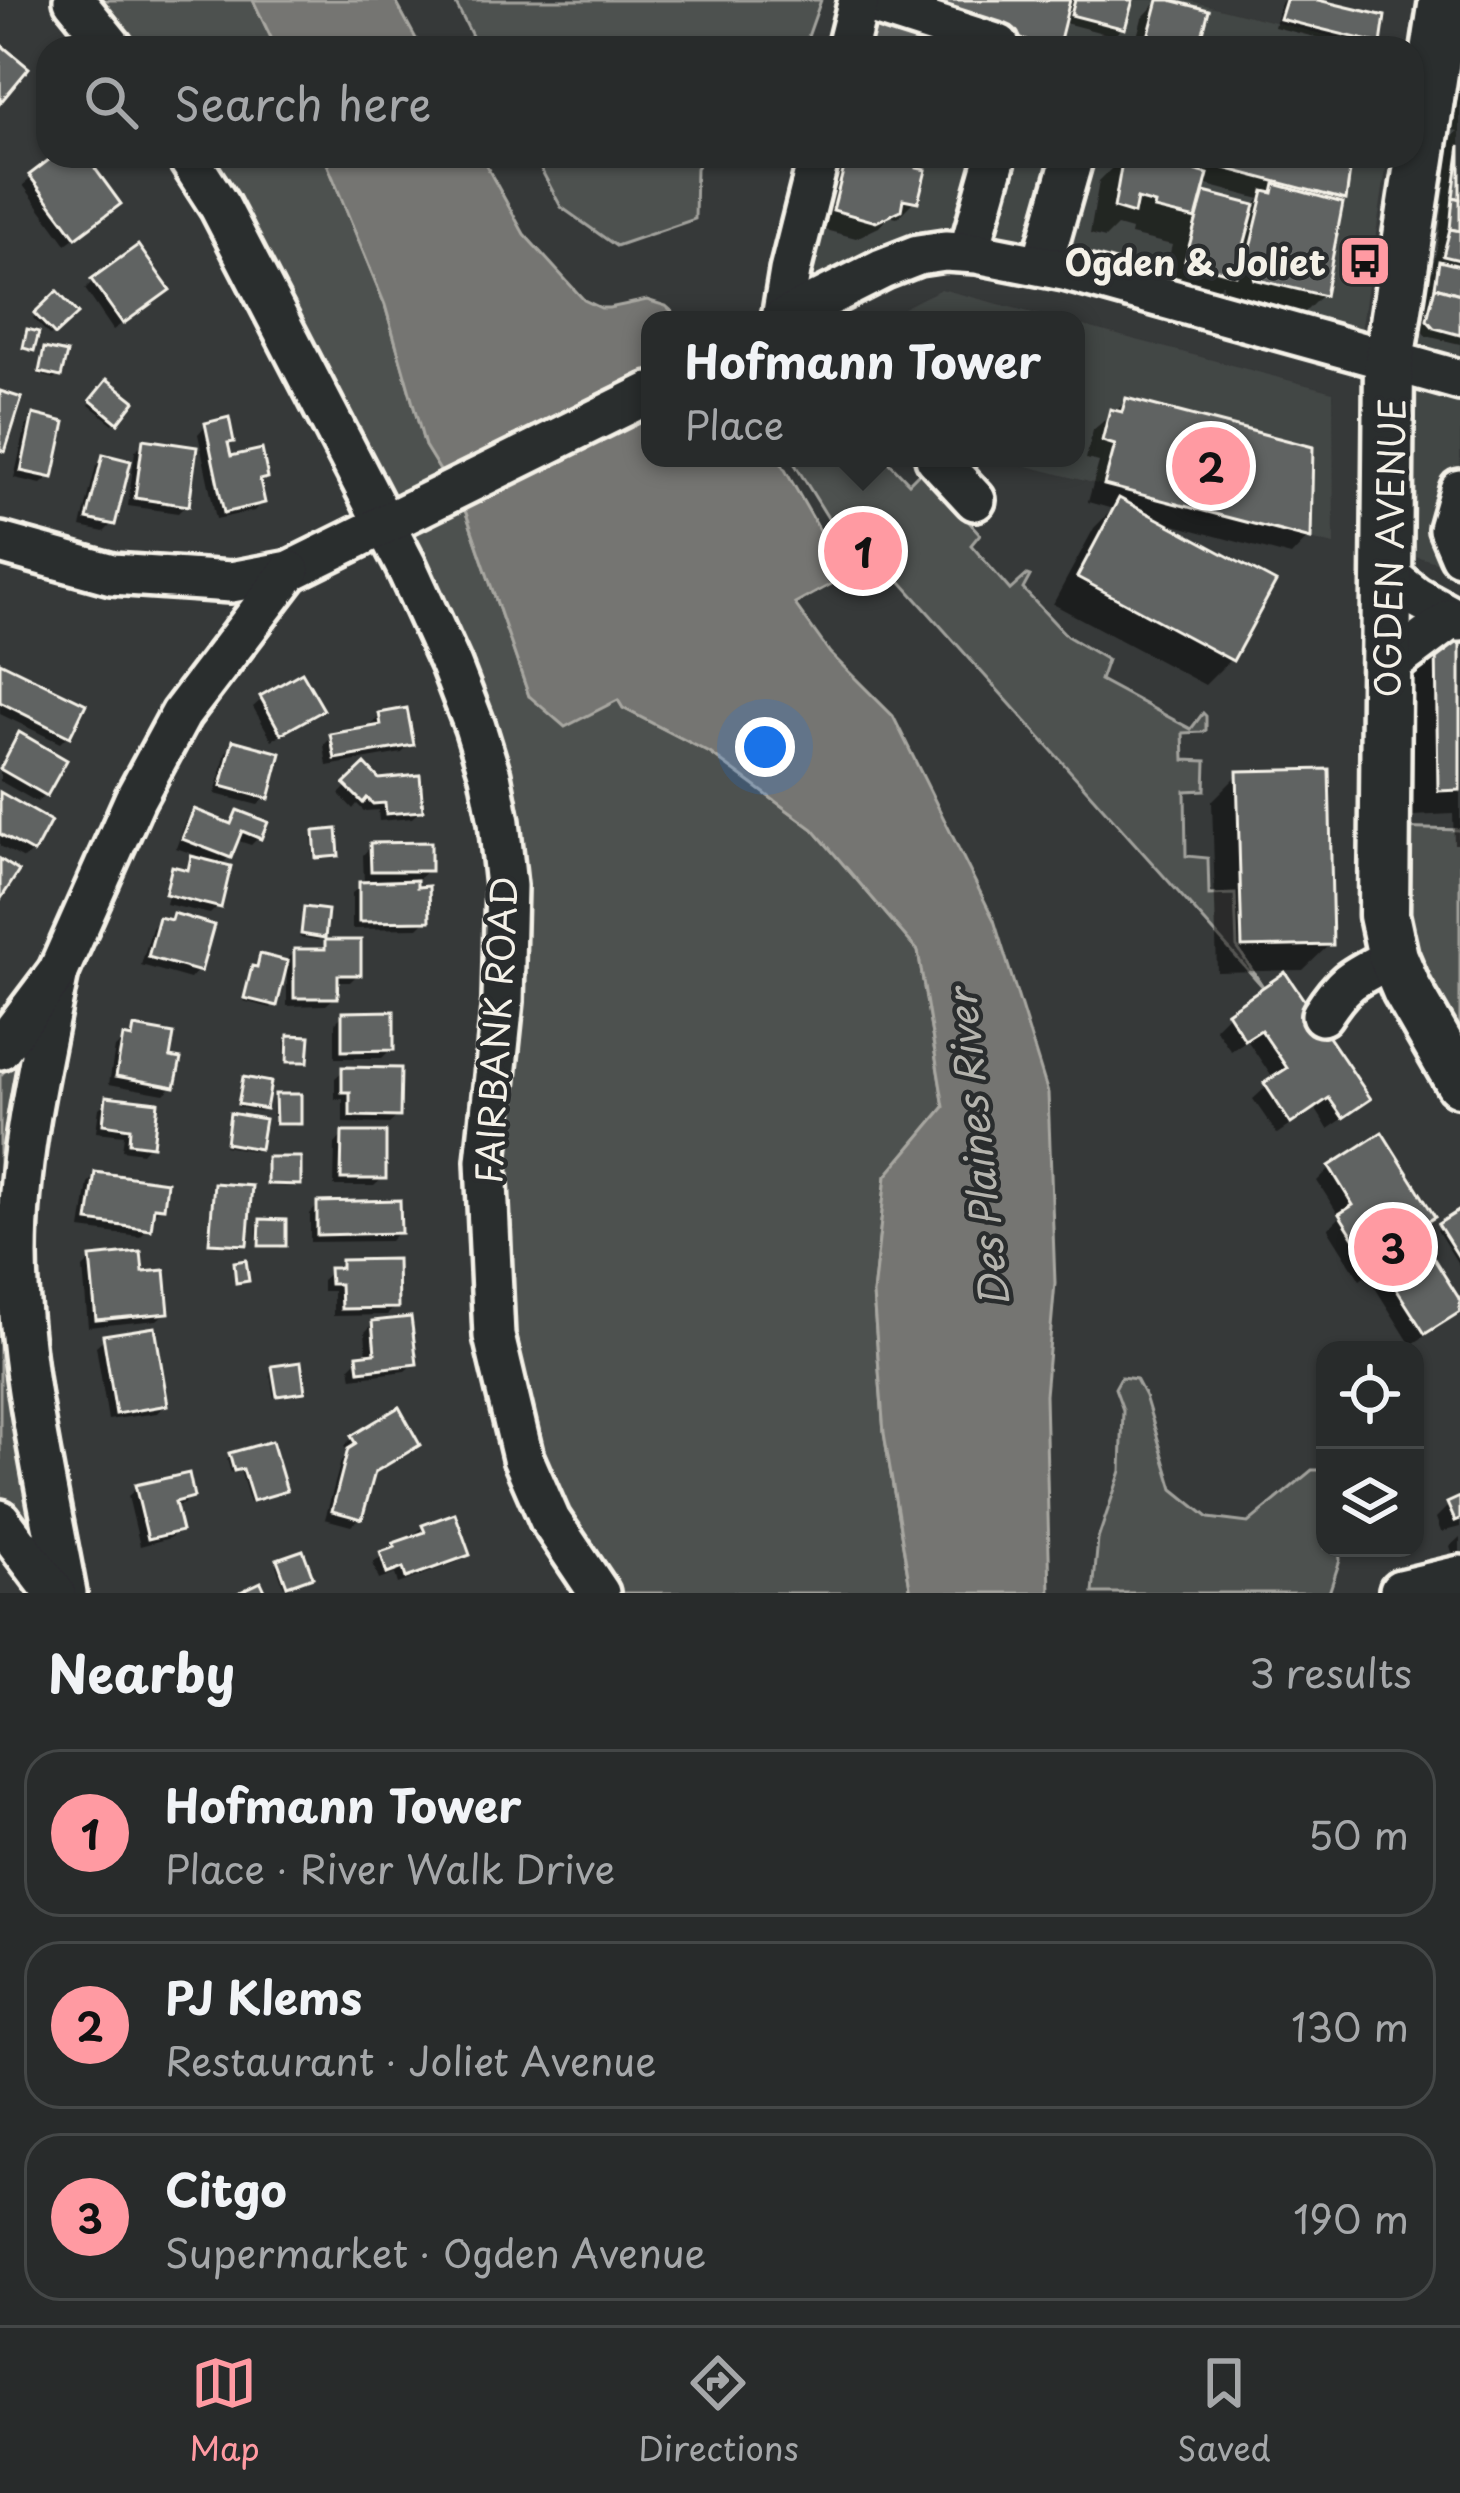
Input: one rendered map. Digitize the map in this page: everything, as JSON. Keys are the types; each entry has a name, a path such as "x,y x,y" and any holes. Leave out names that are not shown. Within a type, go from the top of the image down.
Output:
{"main road":[{"name":"OGDEN AVENUE","path":"1424,88 1444,0"},
{"name":"OGDEN AVENUE","path":"1412,168 1389,362 1384,915 1393,958 1407,990 1460,1082"}],"street":[{"path":"74,0 102,36"},
{"path":"850,36 859,0 971,36"},
{"name":"FAIRBANK ROAD","path":"194,168 400,518 406,566 475,727 495,799 506,886 503,1001 486,1161 494,1336 523,1458 550,1520 599,1593"},
{"path":"783,311 816,168"},
{"path":"970,252 993,168"},
{"path":"1042,266 1070,168"},
{"path":"799,311 882,268 918,255 970,252 1042,266 1460,380"},
{"path":"0,543 112,574 231,582 290,572 641,398"},
{"path":"945,467 975,500"},
{"path":"1460,490 1449,530 1460,555"},
{"path":"66,1593 34,1417 17,1254 28,1122 58,972 135,799 181,714 290,572"},
{"path":"1387,667 1456,620 1416,598 1388,575"},
{"path":"1322,1015 1351,979 1393,958"},
{"path":"0,1049 58,972"},
{"path":"0,1520 55,1593"},
{"path":"1400,1590 1460,1576"}],"shaded area":[{"path":"88,0 253,0 270,36 116,36"},
{"path":"454,0 821,0 808,36 472,36"},
{"path":"876,0 1186,0 1330,36 867,36"},
{"path":"1460,0 1460,569 1395,550 1397,356"},
{"path":"213,168 329,168 385,305 425,446 466,513 529,696 618,699 623,708 710,753 813,829 918,951 944,1107 886,1176 873,1294 884,1433 911,1593 618,1593 561,1506 530,1424 507,1305 501,1202 520,890 349,424 285,289"},
{"path":"540,168 696,168 695,219 616,246 561,207"},
{"path":"832,168 1386,168 1361,331 1029,239 963,231 914,234 800,288"},
{"path":"941,289 1025,311 898,311"},
{"path":"1085,326 1333,392 1334,545 1031,467 1085,467"},
{"path":"797,467 894,467 909,483 922,470 980,534 971,545 1010,590 1030,576 1023,589 1067,636 1107,660 1100,680 1191,729 1203,713 1206,716 1206,730 1183,733 1184,760 1206,761 1205,790 1185,791 1186,856 1208,858 1209,895 1235,894 1237,947 1264,988 893,573 887,573 882,566 896,559 872,516 841,539"},
{"path":"1392,828 1460,830 1460,1070 1410,984"},
{"path":"25,1047 34,1535 0,1500 0,1076"},
{"path":"1121,1377 1136,1379 1173,1489 1209,1518 1248,1523 1316,1470 1316,1557 1340,1557 1329,1593 1093,1593 1098,1539 1121,1471 1123,1410 1115,1388"}],"water":[{"path":"253,0 395,0 414,36 270,36"},
{"name":"Des Plaines River","path":"329,168 488,168 524,234 584,300 609,308 647,300 672,311 641,311 641,467 783,467 846,576 795,604 830,653 893,716 994,920 1048,1093 1055,1283 1045,1395 1050,1593 911,1593 884,1433 873,1294 886,1176 944,1107 918,951 813,829 710,753 623,708 618,700 565,727 529,696 466,513 425,446 385,305"}],"building":[{"path":"927,0 1070,0 1061,36 1009,36 924,15"},
{"path":"1075,0 1133,0 1125,29 1071,15"},
{"path":"1158,0 1209,10 1202,36 1148,36"},
{"path":"1286,0 1318,0 1385,16 1382,36 1349,36 1280,19"},
{"path":"871,18 929,36 866,36"},
{"path":"0,44 29,68 0,103"},
{"path":"1460,145 1460,199 1453,197"},
{"path":"38,168 95,168 121,204 76,238 29,175"},
{"path":"844,168 926,170 918,202 903,199 901,210 876,222 833,210"},
{"path":"1121,168 1186,168 1208,174 1196,219 1154,209 1155,204 1137,199 1134,214 1114,208"},
{"path":"1225,168 1350,168 1346,200"},
{"path":"1275,184 1343,203 1325,296 1254,279 1256,268 1246,265 1264,191 1273,193"},
{"path":"1204,192 1255,205 1236,275 1185,261"},
{"path":"1453,197 1460,199 1460,231 1450,229"},
{"path":"1450,229 1460,231 1460,260 1443,256"},
{"path":"138,245 170,290 123,324 91,279"},
{"path":"1439,261 1460,266 1460,294 1435,287"},
{"path":"1435,287 1460,294 1460,335 1434,328 1427,320"},
{"path":"57,291 78,314 55,335 34,313"},
{"path":"27,329 39,332 34,351 23,348"},
{"path":"44,348 67,353 61,377 39,372"},
{"path":"107,379 135,401 118,423 90,400"},
{"path":"0,391 22,398 5,452 0,450"},
{"path":"1126,398 1313,447 1311,539 1104,485 1115,445 1102,441 1110,409 1122,412"},
{"path":"33,414 65,422 53,478 21,471"},
{"path":"229,417 234,442 228,443 231,456 262,449 268,478 260,480 265,503 224,513 205,423"},
{"path":"143,439 197,447 189,506 135,498"},
{"path":"103,454 131,461 115,525 87,519"},
{"path":"1119,498 1276,582 1233,661 1077,577"},
{"path":"869,515 895,562 854,586 828,543 841,539"},
{"path":"1436,643 1460,643 1460,790 1438,791"},
{"path":"0,662 86,704 70,737 0,702"},
{"path":"302,672 324,710 281,734 260,696"},
{"path":"407,708 414,745 335,759 330,734 381,725 379,713"},
{"path":"19,732 67,760 47,796 0,769"},
{"path":"233,740 281,753 269,799 221,786"},
{"path":"365,764 379,779 420,775 423,811 386,814 385,803 373,804 367,798 363,803 344,784"},
{"path":"1329,769 1333,945 1242,947 1237,771"},
{"path":"0,792 51,821 34,853 0,834"},
{"path":"194,809 231,824 237,810 268,822 261,839 242,831 231,858 182,839"},
{"path":"337,829 339,856 316,858 314,831"},
{"path":"431,842 431,871 371,871 370,843"},
{"path":"191,856 231,866 221,908 165,894 172,866 188,870"},
{"path":"0,859 19,871 0,900"},
{"path":"417,880 417,887 429,886 430,921 359,922 359,882"},
{"path":"304,907 328,910 325,938 301,934"},
{"path":"173,913 214,925 201,972 148,957 159,917 171,920"},
{"path":"325,940 361,940 361,975 338,975 338,998 294,998 294,949 325,949"},
{"path":"260,954 288,961 277,1006 244,998"},
{"path":"1285,972 1371,1099 1343,1118 1329,1098 1291,1124 1264,1083 1287,1068 1261,1030 1245,1040 1227,1012"},
{"path":"394,1011 394,1050 342,1051 342,1012"},
{"path":"134,1027 174,1034 170,1057 181,1059 175,1087 116,1076 123,1036 132,1038"},
{"path":"288,1035 310,1036 308,1062 287,1062"},
{"path":"342,1067 401,1068 400,1117 350,1116 350,1092 342,1092"},
{"path":"243,1077 271,1082 266,1109 238,1104"},
{"path":"275,1094 301,1094 301,1124 276,1124"},
{"path":"106,1096 158,1102 153,1146 129,1143 130,1128 103,1124"},
{"path":"230,1113 265,1119 260,1149 226,1143"},
{"path":"342,1132 386,1132 386,1179 341,1179"},
{"path":"1382,1132 1435,1217 1415,1229 1460,1300 1460,1312 1425,1334 1381,1265 1374,1269 1339,1214 1353,1205 1329,1166"},
{"path":"267,1157 301,1157 301,1185 267,1184"},
{"path":"95,1172 167,1182 164,1208 154,1207 151,1230 88,1221"},
{"path":"214,1183 252,1186 247,1245 209,1243"},
{"path":"400,1200 401,1233 317,1235 317,1202"},
{"path":"1460,1210 1460,1259 1438,1224"},
{"path":"260,1219 286,1220 286,1246 259,1246"},
{"path":"141,1252 143,1272 165,1270 169,1313 96,1320 90,1257"},
{"path":"397,1259 398,1308 341,1309 340,1284 330,1284 329,1268 341,1268 341,1260"},
{"path":"246,1260 249,1281 236,1283 234,1262"},
{"path":"411,1317 417,1364 359,1371 357,1355 375,1353 372,1321"},
{"path":"155,1327 168,1405 116,1414 103,1335"},
{"path":"301,1362 305,1392 277,1396 272,1366"},
{"path":"399,1407 420,1445 375,1472 362,1519 332,1511 348,1449 356,1444 351,1436"},
{"path":"272,1441 287,1491 253,1501 243,1469 234,1471 229,1453"},
{"path":"189,1473 194,1497 175,1502 182,1531 148,1539 135,1485"},
{"path":"1460,1497 1460,1519 1455,1521 1447,1503"},
{"path":"455,1513 470,1555 406,1578 403,1568 387,1574 380,1552 425,1532 422,1525"},
{"path":"303,1550 313,1577 287,1586 277,1559"},
{"path":"261,1582 266,1593 238,1593"}],"place":[{"name":"Ogden & Joliet","path":"1365,261"},
{"name":"PJ Klems","path":"1211,466"},
{"name":"Hofmann Tower","path":"863,551"},
{"name":"Citgo","path":"1393,1247"}]}
